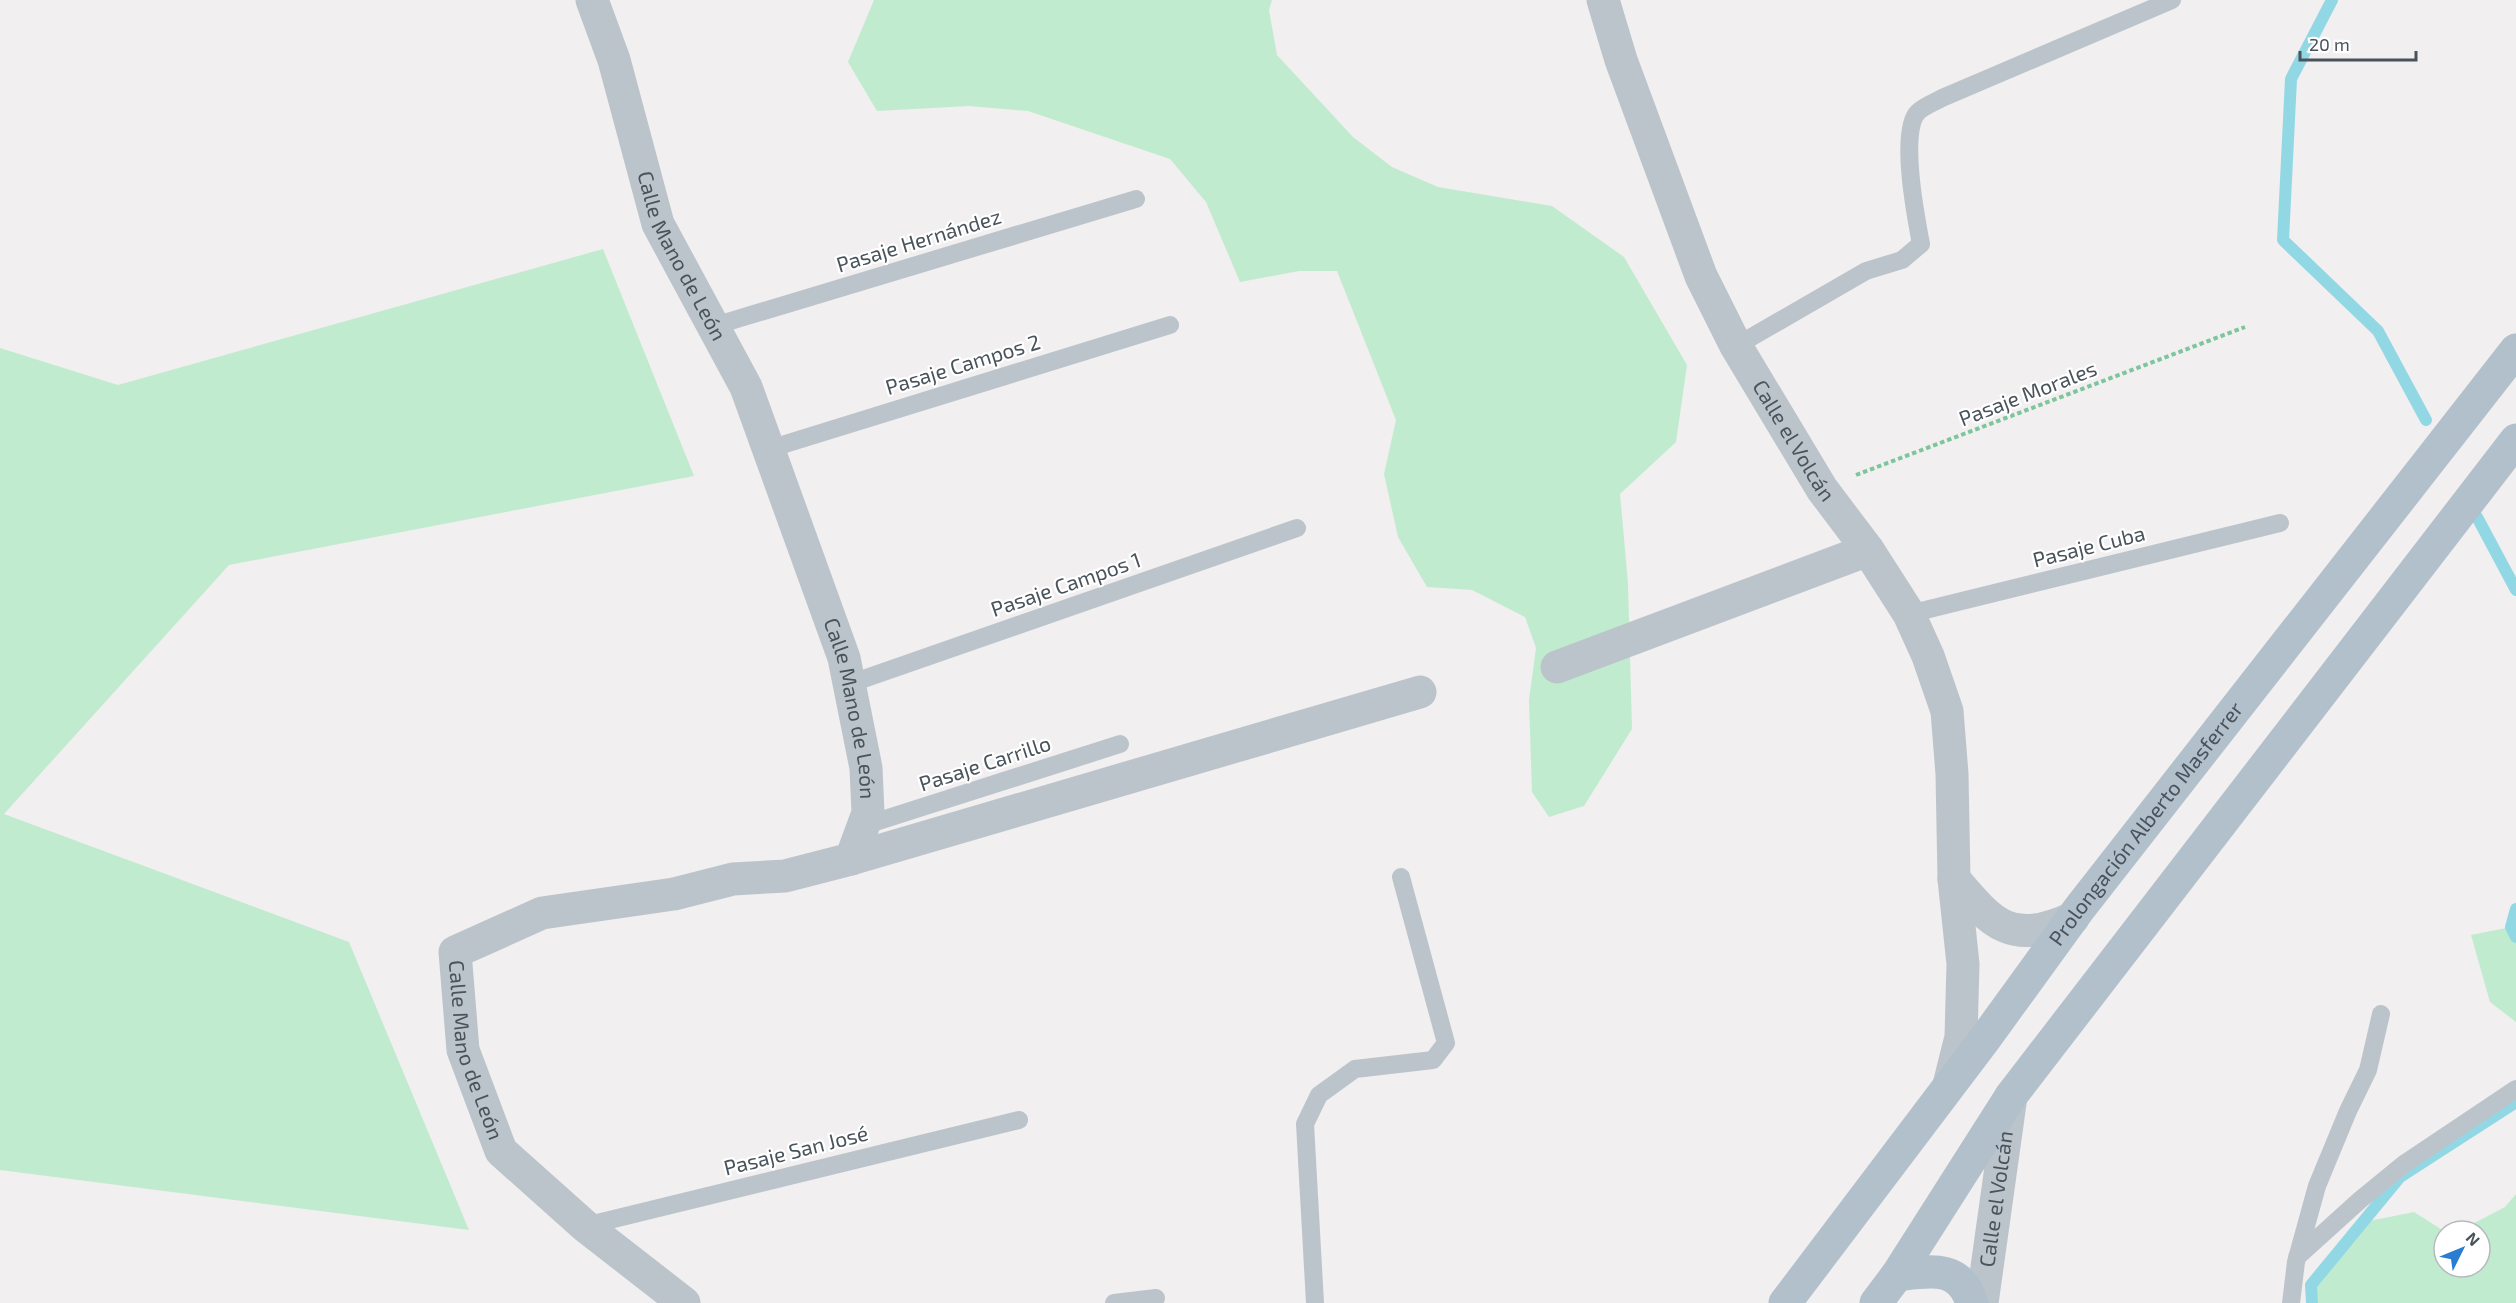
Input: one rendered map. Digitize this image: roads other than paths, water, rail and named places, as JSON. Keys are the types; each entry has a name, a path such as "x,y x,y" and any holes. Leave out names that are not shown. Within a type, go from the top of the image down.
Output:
{"main road":[{"name":"Prolongación Alberto Masferrer","path":"1785,1303 2073,918 2516,350"},
{"path":"1876,1303 1897,1275 2011,1096 2516,440"},
{"path":"1897,1275 1929,1271 1950,1274 1968,1288 1972,1303"}],"street":[{"name":"Calle Mano de León","path":"592,0 614,60 658,224 746,387 844,658 866,768 868,813 851,859 785,876 733,879 674,894 542,913 455,952 463,1050 501,1151 585,1226 684,1303"},
{"name":"Calle el Volcán","path":"1603,0 1621,60 1701,276 1736,346 1822,489 1868,550 1909,614 1928,656 1947,711 1952,774 1954,879 1963,964 1961,1037 1949,1085"},
{"path":"1557,667 1868,550"},
{"path":"851,859 1420,692"},
{"path":"1954,879 1980,910 2000,926 2023,930 2048,929 2073,918"},
{"name":"Calle el Volcán","path":"1982,1303 2011,1096"}],"lane":[{"path":"1736,346 1866,271 1902,260 1921,244 1910,169 1909,130 1917,113 1942,98 2172,0"},
{"name":"Pasaje Hernández","path":"714,326 1136,199"},
{"name":"Pasaje Campos 2","path":"769,449 1170,325"},
{"name":"Pasaje Cuba","path":"1909,614 2280,524"},
{"name":"Pasaje Campos 1","path":"849,684 1297,528"},
{"name":"Pasaje Carrillo","path":"863,826 1120,744"},
{"path":"1315,1303 1305,1124 1319,1095 1355,1069 1432,1060 1446,1043 1401,877"},
{"path":"2291,1303 2297,1257 2317,1186 2348,1111 2368,1070 2381,1014"},
{"path":"2297,1257 2404,1164 2516,1089"},
{"name":"Pasaje San José","path":"585,1226 1019,1120"},
{"path":"1114,1303 1156,1298"}],"waterway":[{"path":"2332,0 2291,79 2283,240 2378,331 2426,420"},
{"path":"2477,517 2516,590"},
{"path":"2516,909 2511,927 2516,937"},
{"path":"2312,1303 2311,1285 2400,1177 2516,1102"}]}
